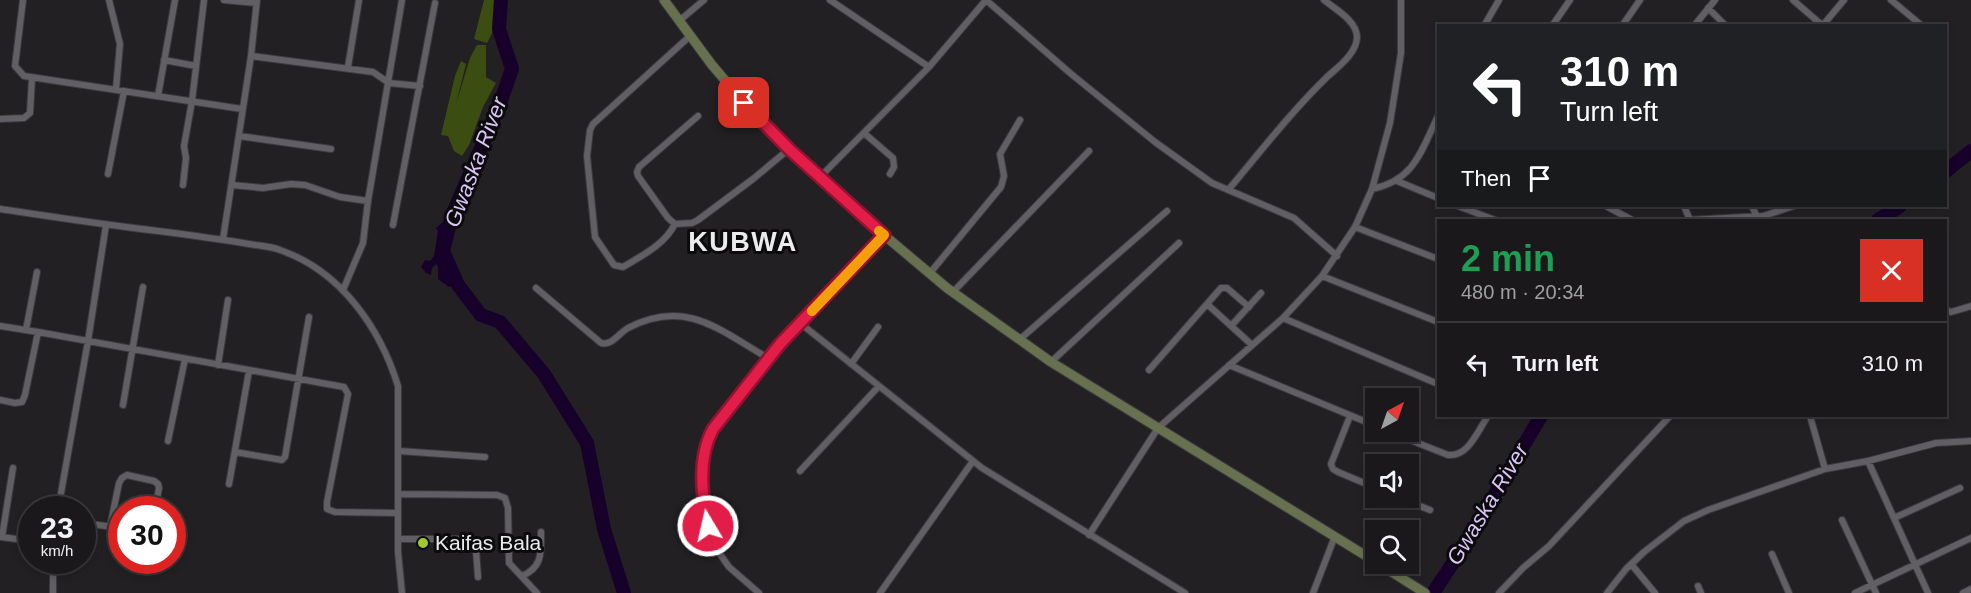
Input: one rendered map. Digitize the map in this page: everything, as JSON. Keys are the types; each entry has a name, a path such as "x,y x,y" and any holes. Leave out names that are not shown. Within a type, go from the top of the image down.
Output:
{"main road":[{"path":"663,0 753,113 789,149 884,235 953,292 1051,362 1365,555"},
{"path":"1396,574 1425,593"}],"street":[{"path":"23,0 15,66 20,73 32,78 242,109"},
{"path":"109,0 120,44 116,89"},
{"path":"158,96 175,0"},
{"path":"183,185 186,159 184,146 192,101 204,0"},
{"path":"223,239 251,56 256,1 224,0"},
{"path":"348,67 359,0"},
{"path":"343,290 362,250 368,201 402,0"},
{"path":"679,21 704,0"},
{"path":"830,0 929,67"},
{"path":"820,177 929,67 986,0 1070,74 1155,142 1212,183 1294,218 1337,256"},
{"path":"1229,189 1304,100 1345,61 1356,44 1357,35 1354,26 1324,0"},
{"path":"1089,535 1158,428 1283,318 1322,276 1355,227 1372,189 1386,144 1401,53 1401,0"},
{"path":"1485,24 1499,0"},
{"path":"1553,24 1570,0"},
{"path":"1623,24 1640,0"},
{"path":"1696,24 1715,0"},
{"path":"1793,0 1822,24"},
{"path":"1824,24 1844,0"},
{"path":"1891,0 1920,24"},
{"path":"393,225 435,3"},
{"path":"1708,8 1724,24"},
{"path":"675,224 660,244 623,267 614,264 596,237 587,156 590,130 593,124 690,36"},
{"path":"251,56 348,67 373,72 388,83 420,86"},
{"path":"164,60 196,66"},
{"path":"0,119 19,119 28,116 32,78"},
{"path":"108,174 124,91"},
{"path":"698,116 639,167 637,172 668,218 675,224 692,223 698,220 789,149"},
{"path":"1372,189 1397,181 1406,174 1415,162 1437,118"},
{"path":"930,273 1001,187 1004,176 1000,154 1020,120"},
{"path":"864,133 893,158 894,167 890,174"},
{"path":"238,136 332,149"},
{"path":"953,292 1089,151"},
{"path":"1397,181 1437,198"},
{"path":"232,185 263,188 291,184 305,185 340,197 368,201"},
{"path":"1461,207 1493,219"},
{"path":"1608,207 1630,219"},
{"path":"1752,207 1757,216"},
{"path":"1706,219 1757,216 1791,207"},
{"path":"0,209 223,239 278,249 297,256 315,267 343,290 367,320 391,363 398,386 398,539 402,593"},
{"path":"1018,340 1167,212"},
{"path":"60,496 106,225"},
{"path":"1355,227 1437,259"},
{"path":"759,593 729,567 713,540 705,511 702,477 709,436 768,358 884,235"},
{"path":"1051,362 1179,243"},
{"path":"26,330 37,272"},
{"path":"1322,276 1437,322"},
{"path":"123,405 144,287"},
{"path":"536,288 606,345 620,333 647,321 667,316 682,316 703,321 768,358"},
{"path":"1149,370 1221,288 1227,288 1249,307"},
{"path":"1231,326 1262,293"},
{"path":"218,365 228,300"},
{"path":"1207,304 1252,345"},
{"path":"1947,310 1951,312 1971,306"},
{"path":"235,452 284,459 309,317"},
{"path":"1283,318 1437,384"},
{"path":"800,323 982,468 1174,591 1185,593"},
{"path":"0,326 344,387 348,394 327,509 335,512 398,513"},
{"path":"851,364 878,327"},
{"path":"0,400 22,402 38,332"},
{"path":"168,441 185,359"},
{"path":"1229,365 1365,422"},
{"path":"229,484 249,371"},
{"path":"800,471 879,386"},
{"path":"1350,416 1331,464 1338,472 1365,483"},
{"path":"1414,442 1448,456 1459,455 1467,448 1487,417"},
{"path":"1499,593 1549,546 1669,417"},
{"path":"1810,417 1825,469"},
{"path":"1607,593 1631,564 1663,536 1684,521 1708,510 1825,469 1868,461 1936,443 1971,441"},
{"path":"399,451 485,458"},
{"path":"880,593 973,461"},
{"path":"1868,461 1928,593"},
{"path":"13,468 1,537 18,540"},
{"path":"116,496 119,483 127,475 158,483 158,496"},
{"path":"1894,518 1960,488"},
{"path":"399,494 497,495 505,498 508,508 509,563 537,593"},
{"path":"1419,506 1430,510"},
{"path":"1842,520 1876,593"},
{"path":"522,576 532,572 537,565 541,555 541,532"},
{"path":"1313,593 1335,536"},
{"path":"1855,593 1971,538"},
{"path":"398,539 471,539 476,550 478,576"},
{"path":"1772,554 1789,593"},
{"path":"1631,564 1655,593"},
{"path":"53,574 53,593"},
{"path":"1964,593 1971,589"}],"green space":[{"path":"484,0 496,0 493,31 487,43 474,39"},
{"path":"477,45 486,45 486,77 496,83 462,156 454,151 448,136 441,135 455,76 461,61 466,64 456,104 470,58"}],"shaded area":[{"path":"444,221 449,221 441,252 456,284 449,287 438,279 436,264 432,268 431,275 421,267 425,260 430,261 434,256 438,231 436,228"}],"waterway":[{"name":"Gwaska River","path":"501,0 499,29 512,69 498,109 452,215 443,251 458,285 481,315 500,322 544,374 587,443 604,529 624,593"},
{"name":"Gwaska River","path":"1947,170 1971,151"},
{"name":"Gwaska River","path":"1880,219 1898,207"},
{"name":"Gwaska River","path":"1433,593 1466,543 1540,417"}],"slow traffic":[{"path":"812,311 884,235 879,231"}],"place":[{"name":"Kaifas Bala","path":"423,543"}],"district":[{"name":"KUBWA","path":"743,242"}],"route":[{"path":"708,526 702,477 709,436 713,429 780,344 884,235 789,149 744,103"}]}
